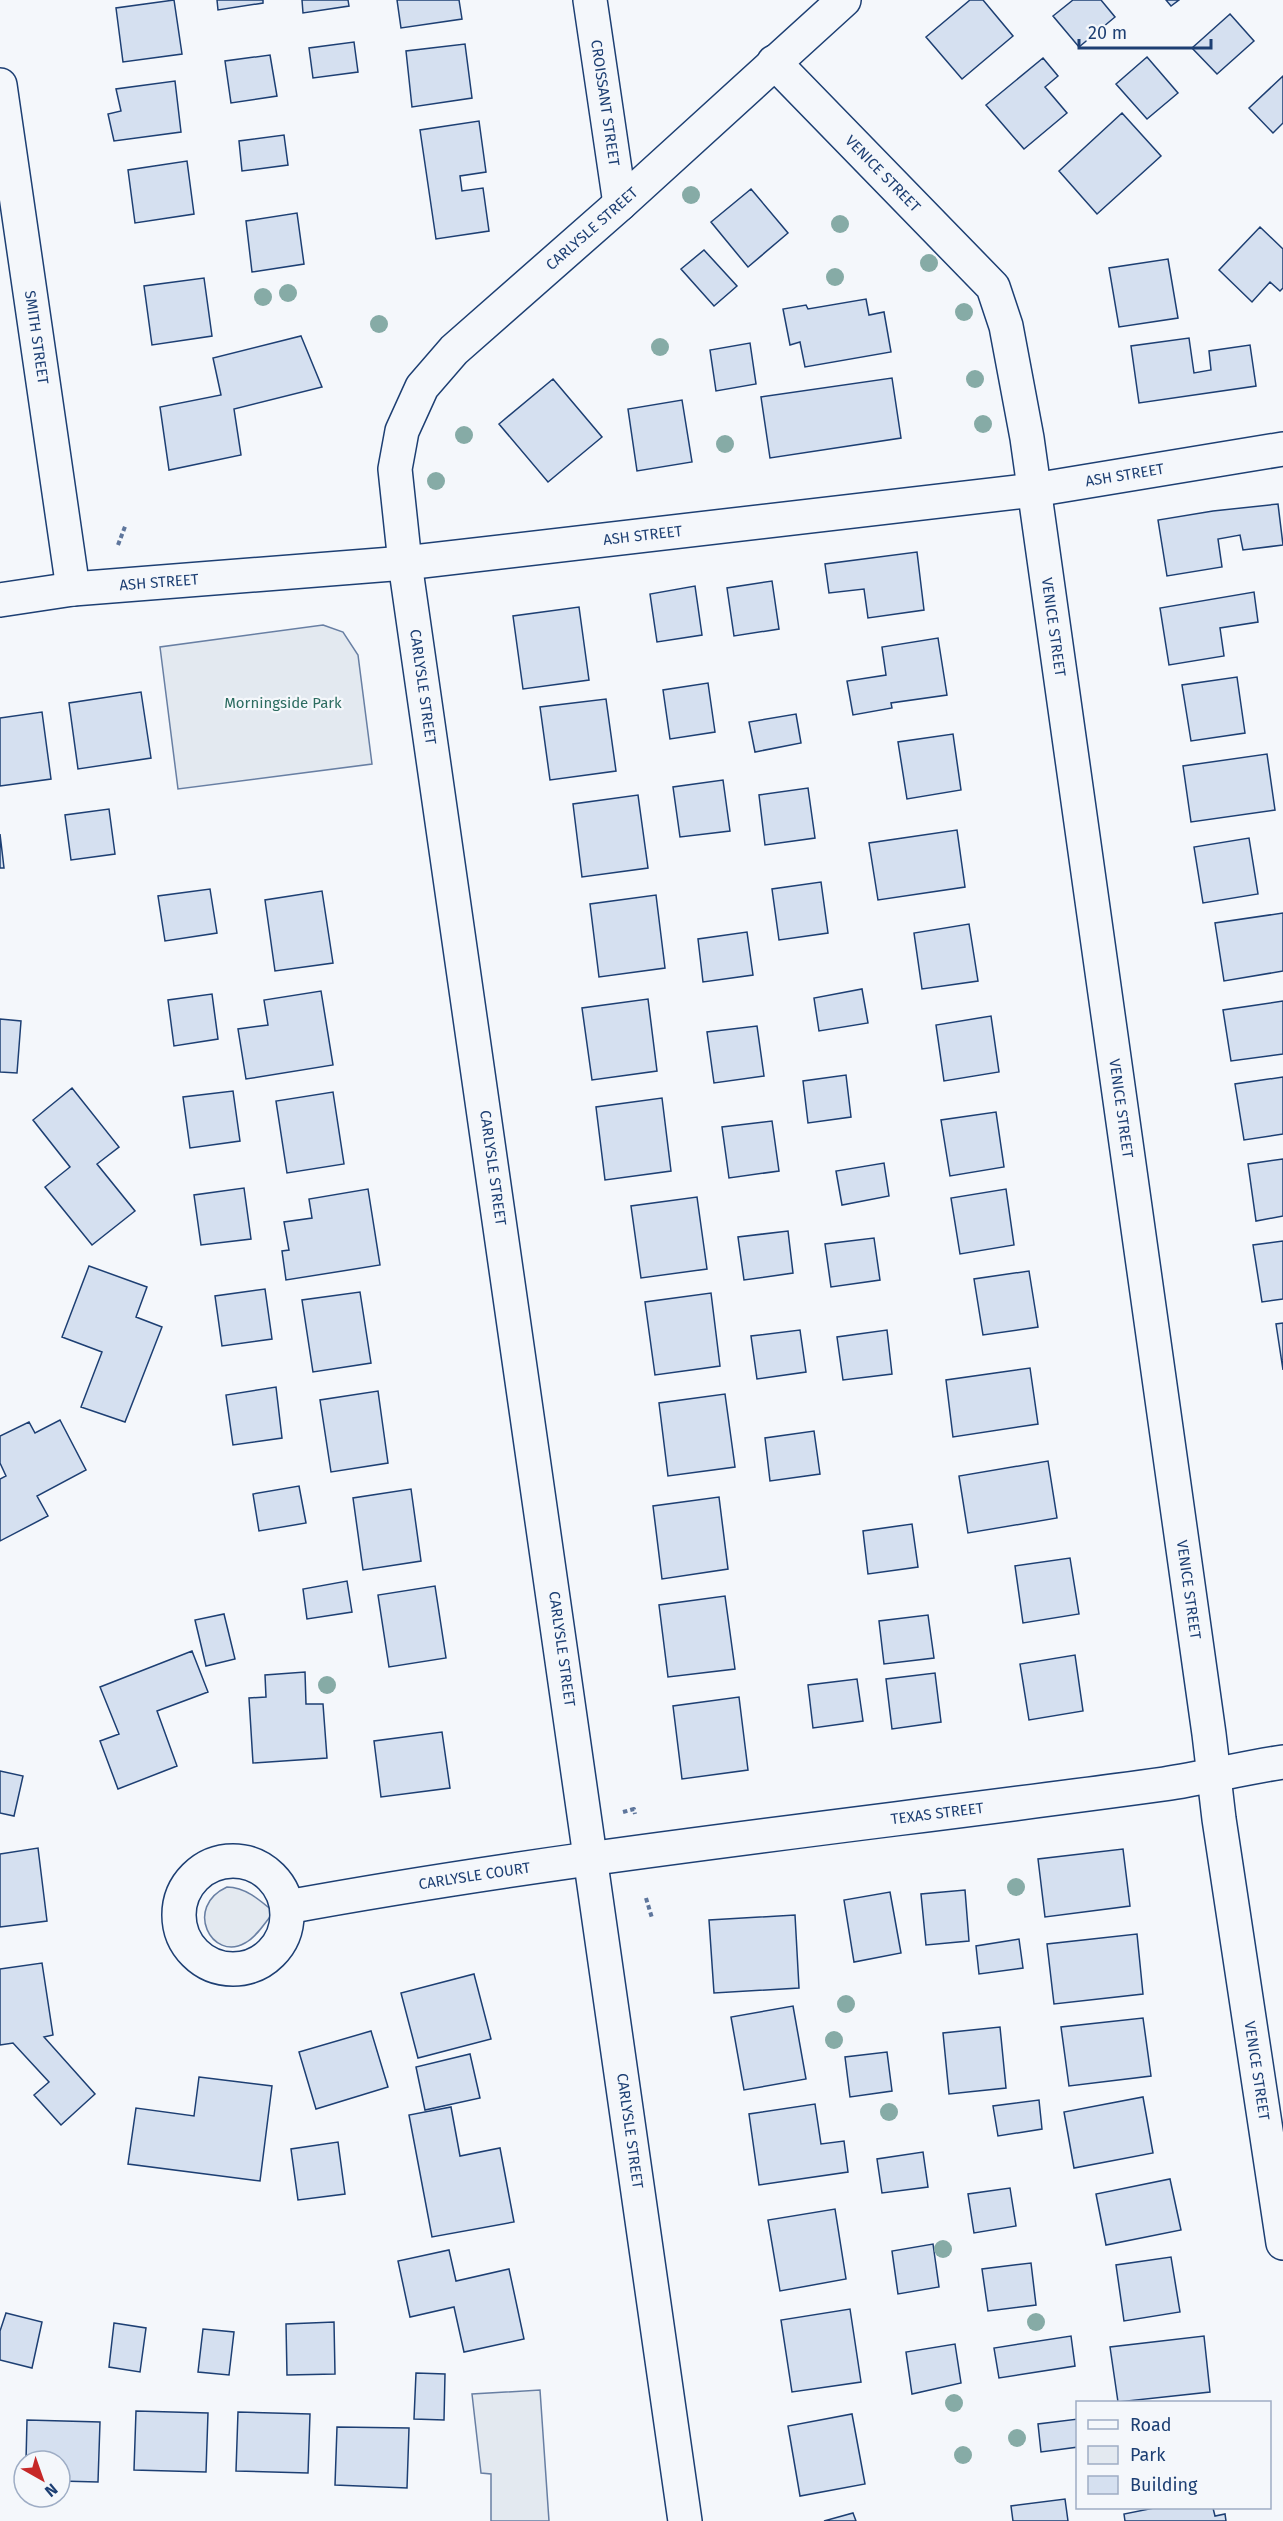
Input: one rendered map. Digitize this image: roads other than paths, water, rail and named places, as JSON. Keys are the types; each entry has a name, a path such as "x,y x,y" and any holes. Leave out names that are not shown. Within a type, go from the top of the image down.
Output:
{"street":[{"name":"CROISSANT STREET","path":"590,0 620,204"},
{"name":"CARLYSLE STREET","path":"685,2521 405,563 394,469 402,431 422,387 454,350 620,204 844,0"},
{"name":"VENICE STREET","path":"774,62 993,287 1006,326 1027,438 1215,1776 1219,1819 1283,2243"},
{"name":"SMITH STREET","path":"0,85 73,589"},
{"name":"ASH STREET","path":"0,600 73,589 405,563 1034,490 1283,449"},
{"name":"TEXAS STREET","path":"592,1859 1215,1776 1283,1762"},
{"name":"CARLYSLE COURT","path":"287,1907 592,1859"}],"park label":[{"name":"Morningside Park","path":"283,703"}]}
